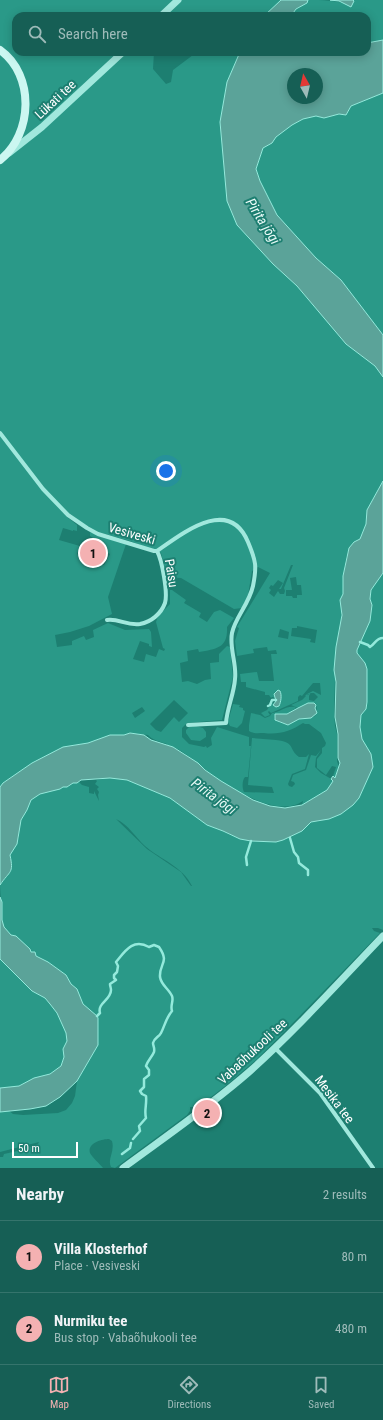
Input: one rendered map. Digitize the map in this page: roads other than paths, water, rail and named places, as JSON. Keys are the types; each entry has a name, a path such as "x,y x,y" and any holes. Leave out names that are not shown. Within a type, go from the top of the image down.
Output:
{"main road":[{"path":"0,50 12,61 18,71 24,86 26,101 20,133 9,153"},
{"name":"Lükati tee","path":"0,160 9,153"}],"street":[{"path":"165,12 178,0"},
{"name":"Lükati tee","path":"9,153 42,127 119,56"},
{"name":"Vesiveski","path":"0,433 43,489 68,516 98,534 150,551 157,551 195,527 210,521 225,520 235,524 243,531 256,563 251,595 232,633 231,642 236,678 226,723 188,725"},
{"name":"Paisu","path":"107,620 113,619 127,624 144,623 154,619 163,606 166,598 161,561 157,551"},
{"name":"Vabaõhukooli tee","path":"125,1167 235,1084 274,1048 383,936"},
{"name":"Mesika tee","path":"274,1048 320,1093 372,1168"}],"water":[{"path":"281,0 308,0 307,3 296,9 294,12 268,12"},
{"path":"330,0 354,1 351,7 339,1"},
{"name":"Pirita jõgi","path":"383,40 383,93 351,106 346,115 339,114 324,118 316,116 303,119 292,125 276,137 272,143 263,148 256,169 260,181 277,215 316,258 341,280 383,335 383,377 375,366 346,344 297,286 273,264 237,225 227,201 220,122 227,82 238,56 371,56 371,42"},
{"name":"Pirita jõgi","path":"383,481 383,573 371,590 370,599 372,605 370,621 357,650 357,653 365,663 367,669 367,702 366,709 361,715 360,727 362,739 371,754 373,767 359,798 353,805 341,814 329,819 311,822 302,831 283,840 276,842 251,841 240,839 207,825 170,798 127,780 110,778 81,780 67,787 40,794 31,800 21,820 17,844 10,855 12,866 10,872 0,885 0,787 3,783 32,763 63,747 88,743 110,735 124,735 130,733 144,735 151,740 173,747 198,763 221,781 253,800 270,806 285,808 302,805 327,790 333,781 331,779 333,776 335,778 340,763 338,758 338,734 335,717 336,682 334,670 336,647 342,615 340,600 343,594 343,576 349,548 354,542 360,539 366,524 367,510"},
{"path":"278,690 281,693 281,698 279,706 276,707 273,705 276,701 274,694"},
{"path":"308,703 314,703 316,705 315,708 317,713 311,718 299,719 288,725 275,720 275,714 287,714"},
{"path":"0,897 2,902 2,920 4,927 11,935 16,936 30,949 31,952 35,952 36,956 48,962 66,975 71,984 77,989 83,1004 97,1016 98,1045 77,1081 60,1097 46,1106 0,1112 0,1088 19,1086 34,1078 50,1074 61,1066 64,1057 63,1049 67,1041 66,1033 57,1013 50,1004 45,998 32,991 0,959"}],"waterway":[{"path":"360,642 370,647 377,640 383,638"},
{"path":"268,706 272,700 276,700"},
{"path":"290,838 299,863 308,870 308,875"},
{"path":"247,865 246,857 251,841"},
{"path":"97,1016 100,1013 100,1007 109,996 111,990 110,984 116,980 114,978 118,966 116,962 126,950 138,944 149,947 154,945 159,947 164,956 160,977 172,996 172,1011 161,1033 153,1043 154,1052 146,1066 149,1070 149,1075 144,1079 144,1087 140,1091 146,1096 146,1118 139,1126 140,1131 133,1139"},
{"path":"122,1154 130,1148 131,1143"}],"place":[{"name":"Villa Klosterhof","path":"93,553"},
{"name":"Nurmiku tee","path":"207,1113"}]}
